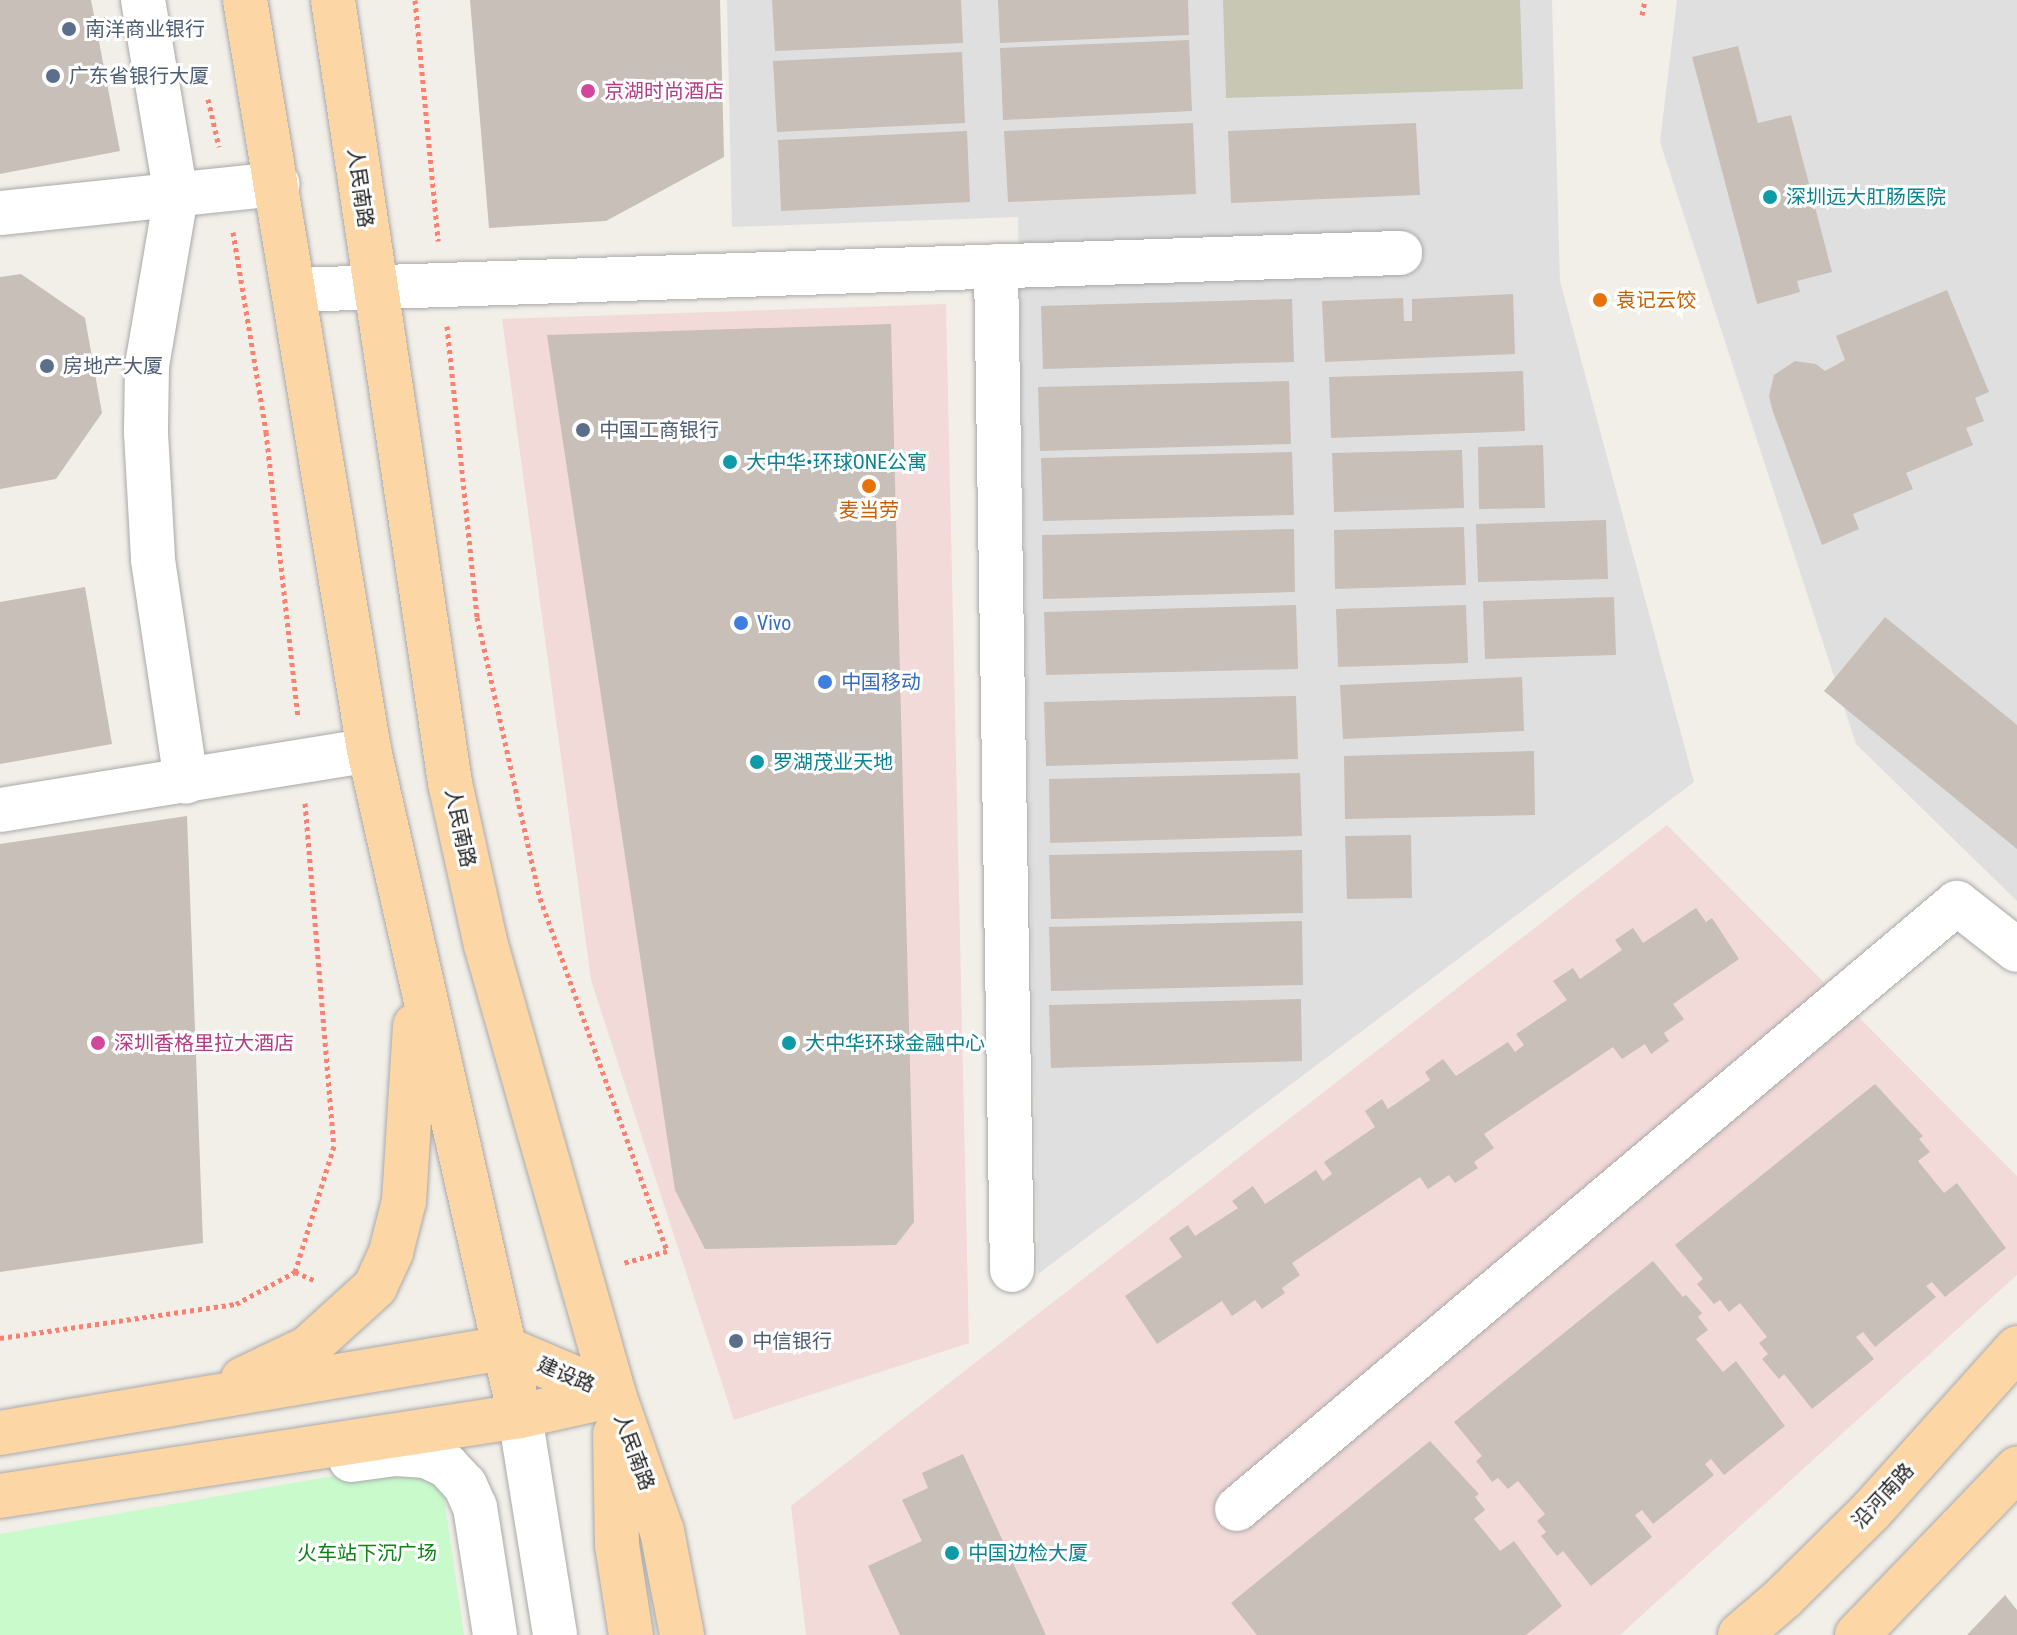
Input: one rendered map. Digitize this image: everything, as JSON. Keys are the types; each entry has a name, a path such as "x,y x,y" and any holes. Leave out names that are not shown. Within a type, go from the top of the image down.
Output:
{"main road":[{"path":"245,0 369,750 520,1416"},
{"name":"人民南路","path":"333,0 450,783 486,945 614,1395 662,1531 682,1635"},
{"path":"192,1403 308,1348 375,1287 391,1252 404,1201 418,970"},
{"path":"0,1433 504,1348"},
{"name":"建设路","path":"504,1348 614,1395"},
{"name":"沿河南路","path":"1740,1635 1783,1598 1871,1511 2017,1348"},
{"path":"614,1395 617,1545 631,1635"},
{"name":"建设路","path":"0,1496 520,1416 614,1395"},
{"path":"1857,1635 2017,1469"}],"street":[{"path":"143,0 176,196 147,366 146,433 153,560 186,782"},
{"path":"0,213 277,184"},
{"path":"294,290 1400,253"},
{"path":"996,266 1012,1270"},
{"path":"0,810 369,750"},
{"path":"1237,1509 1957,903 2017,950"},
{"path":"520,1416 555,1635"},
{"path":"0,1511 396,1454 426,1456 447,1466 465,1485 475,1507 495,1635"}],"path":[{"path":"415,0 477,617 540,898 667,1251 580,1275"},
{"path":"1642,15 1645,0"},
{"path":"0,1338 236,1304 295,1272"}],"shaded area":[{"path":"727,0 1552,0 1560,281 1694,782 1038,1274 1018,217 732,227"},
{"path":"1223,0 1520,0 1523,89 1226,98"},
{"path":"1677,0 2017,0 2017,901 1856,744 1660,142"},
{"name":"罗湖茂业天地","path":"946,304 969,1343 734,1420 591,980 502,319"},
{"path":"1667,825 2017,1176 2017,1275 1620,1635 806,1635 791,1506"}],"green space":[{"name":"火车站下沉广场","path":"391,1466 442,1483 464,1635 0,1635 0,1534"}],"building":[{"name":"广东省银行大厦","path":"0,0 91,0 120,151 0,174"},
{"path":"470,0 720,0 724,157 606,221 489,228"},
{"path":"772,0 961,0 963,43 775,51"},
{"path":"998,0 1188,0 1189,35 1000,43"},
{"path":"1189,40 1192,111 1003,120 1000,48"},
{"name":"深圳远大肛肠医院","path":"1738,46 1758,123 1791,115 1832,272 1797,281 1800,292 1757,304 1692,57"},
{"path":"962,52 965,123 777,132 773,61"},
{"path":"1193,123 1196,194 1008,202 1004,131"},
{"path":"1416,123 1420,195 1231,203 1228,131"},
{"path":"967,131 970,202 781,211 778,140"},
{"name":"房地产大厦","path":"21,274 85,318 102,413 56,479 0,489 0,277"},
{"path":"1947,290 1989,392 1975,398 1984,421 1966,428 1973,445 1906,473 1913,489 1853,514 1859,529 1822,545 1773,412 1769,396 1774,375 1795,361 1816,364 1825,371 1845,360 1836,336"},
{"path":"1513,294 1515,354 1325,362 1322,301 1403,298 1404,321 1412,321 1412,299"},
{"path":"1292,299 1294,362 1043,369 1041,306"},
{"name":"罗湖茂业天地","path":"891,324 914,1222 896,1245 705,1249 675,1190 547,335"},
{"path":"1523,371 1525,431 1331,438 1329,377"},
{"path":"1289,381 1291,444 1040,451 1038,387"},
{"path":"1543,445 1545,508 1479,509 1478,447"},
{"path":"1462,450 1464,508 1334,512 1332,453"},
{"path":"1292,452 1294,515 1043,521 1041,458"},
{"path":"1606,520 1608,579 1478,582 1476,524"},
{"path":"1464,527 1466,585 1335,589 1334,530"},
{"path":"1294,529 1295,592 1043,599 1042,535"},
{"path":"85,587 112,744 0,764 0,602"},
{"path":"1614,597 1616,655 1485,659 1483,601"},
{"path":"1296,605 1298,669 1046,675 1044,612"},
{"path":"1466,605 1468,663 1338,667 1336,609"},
{"path":"1885,617 2017,725 2017,849 1824,691"},
{"path":"1522,677 1524,731 1343,739 1340,685"},
{"path":"1296,696 1298,759 1046,766 1044,702"},
{"path":"1534,751 1535,815 1345,819 1344,756"},
{"path":"1300,773 1302,836 1050,843 1049,779"},
{"name":"深圳香格里拉大酒店","path":"187,816 203,1243 0,1272 0,844"},
{"path":"1411,835 1412,898 1347,899 1345,836"},
{"path":"1302,850 1303,913 1051,919 1049,855"},
{"path":"1696,908 1706,922 1712,918 1739,959 1673,1004 1684,1019 1664,1033 1669,1041 1651,1054 1645,1044 1622,1059 1613,1047 1484,1134 1494,1148 1474,1162 1478,1168 1455,1183 1449,1175 1428,1189 1420,1177 1292,1263 1300,1275 1282,1288 1285,1293 1262,1309 1255,1300 1232,1316 1222,1301 1157,1344 1125,1296 1182,1257 1169,1238 1188,1225 1195,1236 1238,1208 1232,1201 1253,1186 1265,1204 1316,1170 1323,1181 1332,1174 1324,1162 1375,1127 1365,1111 1382,1099 1388,1109 1430,1080 1425,1072 1443,1059 1456,1076 1508,1042 1515,1052 1524,1045 1516,1034 1567,1000 1553,981 1573,968 1580,979 1622,950 1615,940 1633,928 1643,943"},
{"path":"1302,921 1303,985 1051,991 1049,927"},
{"path":"1301,999 1302,1061 1051,1068 1049,1005"},
{"path":"1875,1084 1923,1136 1919,1139 1930,1152 1918,1161 1944,1193 1957,1183 2006,1248 1945,1297 1932,1282 1926,1286 1936,1297 1875,1347 1863,1332 1856,1337 1874,1359 1812,1409 1784,1374 1779,1379 1762,1359 1768,1354 1759,1343 1767,1337 1740,1303 1729,1312 1720,1300 1714,1304 1697,1284 1703,1279 1675,1245"},
{"path":"1653,1261 1683,1297 1686,1295 1702,1313 1698,1317 1708,1330 1696,1339 1723,1372 1736,1361 1785,1426 1724,1475 1711,1459 1705,1464 1714,1475 1653,1524 1642,1510 1635,1515 1652,1537 1591,1586 1563,1551 1557,1556 1541,1536 1546,1532 1537,1521 1545,1514 1518,1481 1508,1489 1498,1478 1492,1482 1476,1461 1482,1456 1454,1422"},
{"path":"1430,1441 1479,1494 1475,1497 1485,1510 1474,1519 1500,1551 1514,1541 1562,1606 1526,1635 1257,1635 1231,1603"},
{"name":"中国边检大厦","path":"963,1454 1046,1635 900,1635 868,1566 922,1541 902,1500 928,1488 922,1473"},
{"path":"2005,1595 2017,1610 2017,1635 1967,1635"}],"place":[{"name":"南洋商业银行","path":"69,29"},
{"name":"广东省银行大厦","path":"53,76"},
{"name":"京湖时尚酒店","path":"588,91"},
{"name":"深圳远大肛肠医院","path":"1770,197"},
{"name":"袁记云饺","path":"1600,300"},
{"name":"房地产大厦","path":"47,366"},
{"name":"中国工商银行","path":"583,430"},
{"name":"大中华•环球ONE公寓","path":"730,462"},
{"name":"麦当劳","path":"869,486"},
{"name":"Vivo","path":"741,623"},
{"name":"中国移动","path":"825,682"},
{"name":"罗湖茂业天地","path":"757,762"},
{"name":"深圳香格里拉大酒店","path":"98,1043"},
{"name":"大中华环球金融中心","path":"789,1043"},
{"name":"中信银行","path":"736,1341"},
{"name":"中国边检大厦","path":"952,1553"}]}
